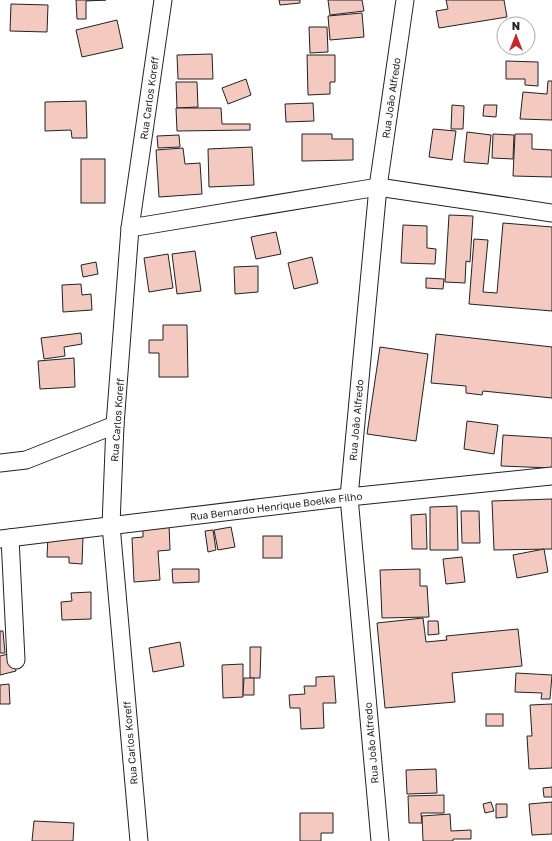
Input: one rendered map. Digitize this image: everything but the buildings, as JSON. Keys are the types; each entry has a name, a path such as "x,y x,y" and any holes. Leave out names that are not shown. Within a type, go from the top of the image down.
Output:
{"street":[{"name":"Rua Carlos Koreff","path":"139,841 110,526 115,425 130,228 163,0"},
{"name":"Rua João Alfredo","path":"380,841 349,497 378,187 405,0"},
{"path":"130,228 378,187 552,213"},
{"path":"0,463 26,460 115,425"},
{"name":"Rua Bernardo Henrique Boelke Filho","path":"5,539 349,497 552,476"},
{"path":"5,539 16,660"}]}
